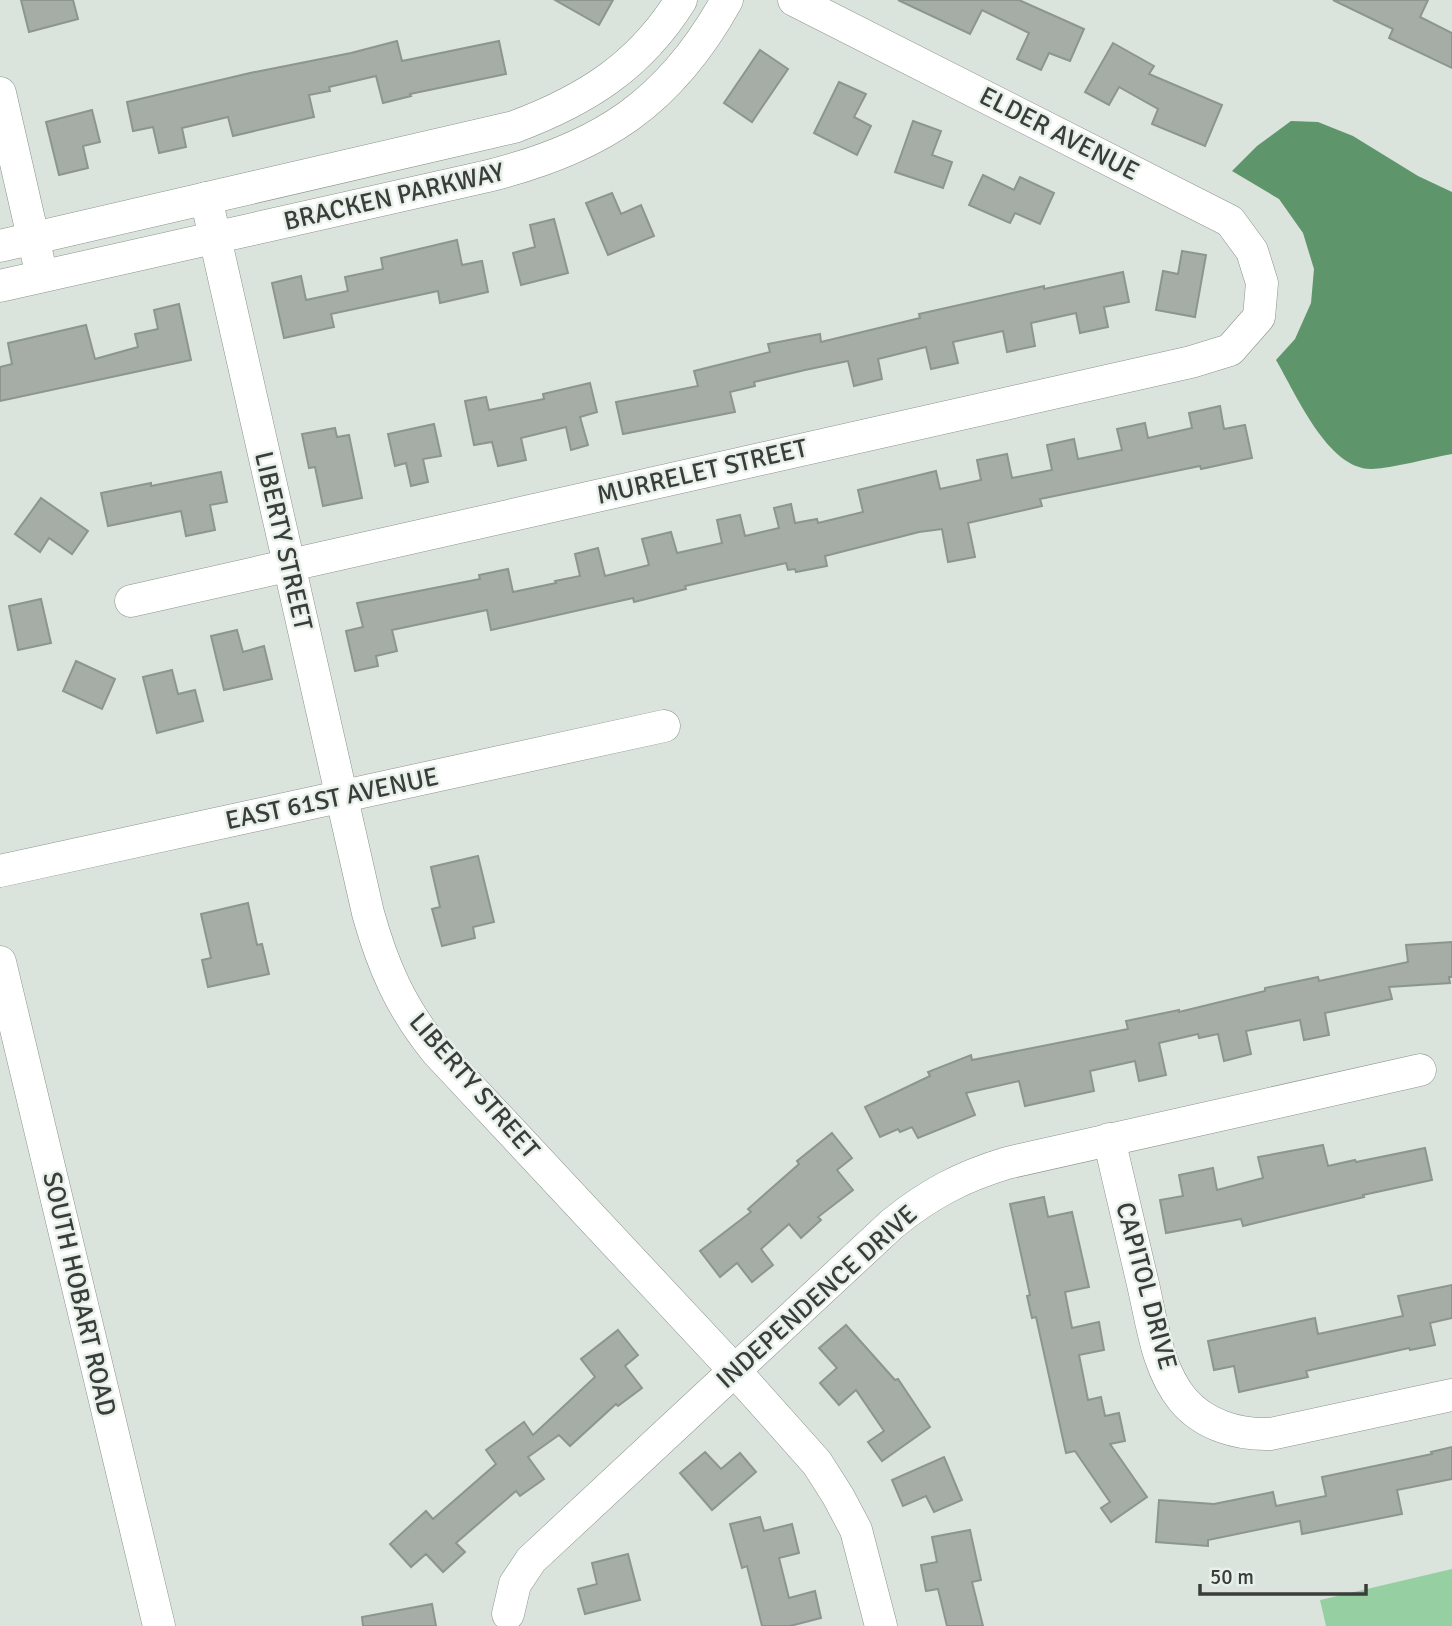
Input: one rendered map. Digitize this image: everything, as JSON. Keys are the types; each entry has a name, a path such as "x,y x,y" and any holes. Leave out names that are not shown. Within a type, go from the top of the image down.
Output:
{"street":[{"name":"BRACKEN PARKWAY","path":"0,246 491,133 542,116 570,104 622,69 645,48 681,0"},
{"name":"BRACKEN PARKWAY","path":"0,286 498,174 570,151 622,122 662,90 702,41 727,0"},
{"name":"ELDER AVENUE","path":"794,0 1230,221 1252,251 1262,283 1259,317"},
{"path":"0,93 42,277"},
{"name":"LIBERTY STREET","path":"206,198 341,797 378,949 389,979 418,1028 804,1447 838,1496 859,1538 881,1626"},
{"name":"MURRELET STREET","path":"131,601 1191,362 1230,349 1259,317"},
{"name":"EAST 61ST AVENUE","path":"0,871 664,726"},
{"name":"SOUTH HOBART ROAD","path":"0,962 159,1626"},
{"name":"INDEPENDENCE DRIVE","path":"508,1614 515,1584 531,1560 892,1224 929,1196 996,1166 1420,1070"},
{"name":"CAPITOL DRIVE","path":"1110,1139 1160,1355 1175,1388 1193,1410 1214,1423 1255,1435 1452,1395"}],"shaded area":[{"path":"1291,121 1318,122 1353,136 1418,176 1452,192 1452,454 1381,468 1356,466 1341,457 1315,428 1276,360 1295,339 1311,303 1314,269 1303,233 1279,199 1232,171 1257,146"},
{"path":"1452,1569 1452,1626 1326,1626 1320,1600"}],"building":[{"path":"21,0 73,0 78,19 29,32"},
{"path":"555,0 613,0 599,25"},
{"path":"898,0 1019,0 1084,29 1070,61 1049,53 1041,70 1017,59 1029,33 982,10 970,34"},
{"path":"1333,0 1428,0 1420,17 1452,33 1452,68 1389,38 1393,29"},
{"path":"397,41 402,61 499,41 506,74 410,94 411,96 383,103 376,76 329,87 330,91 309,95 314,117 233,136 228,117 182,128 186,147 159,153 153,127 133,131 127,102"},
{"path":"1113,43 1154,66 1149,74 1222,105 1205,146 1152,124 1158,109 1119,87 1109,105 1085,92"},
{"path":"760,50 788,69 752,122 724,103"},
{"path":"839,82 866,94 854,117 871,126 857,155 814,133"},
{"path":"92,110 100,142 83,146 88,168 59,175 46,122"},
{"path":"913,121 941,131 932,155 952,162 943,188 895,172"},
{"path":"983,175 1014,190 1020,177 1054,193 1040,224 1015,213 1010,223 969,205"},
{"path":"612,193 621,214 641,205 654,236 608,255 586,203"},
{"path":"554,219 568,273 521,285 513,253 535,247 530,225"},
{"path":"457,240 462,265 482,261 488,292 440,303 438,291 331,314 334,327 284,338 272,283 301,276 306,300 348,291 345,277 383,269 381,258"},
{"path":"1182,251 1206,255 1195,317 1156,310 1163,271 1178,274"},
{"path":"1123,272 1129,302 1104,307 1108,327 1080,333 1076,313 1031,323 1035,346 1007,352 1003,331 953,342 958,363 931,369 926,347 878,359 882,379 854,386 848,361 805,370 754,382 755,386 730,392 735,412 623,434 616,402 698,386 694,371 770,352 768,344 820,334 821,342 920,318 919,314 1044,286 1044,289"},
{"path":"179,304 191,360 0,401 0,367 12,364 8,343 86,325 95,359 138,347 135,334 158,329 154,310"},
{"path":"590,383 597,412 580,417 588,445 571,450 566,427 521,438 526,460 498,466 492,442 474,445 465,401 486,397 489,410 544,399 543,394"},
{"path":"1220,406 1224,429 1245,425 1252,458 1040,499 1042,506 968,523 975,557 948,562 942,529 919,532 825,556 827,566 796,572 795,569 788,570 786,563 685,586 686,589 634,602 633,598 491,630 487,610 392,630 397,651 376,656 378,666 355,671 346,631 363,627 357,603 480,579 479,575 508,569 513,592 556,583 555,581 580,576 575,554 598,548 605,576 649,565 642,539 671,532 677,553 722,543 717,520 740,515 745,536 779,528 774,508 791,504 795,523 817,519 818,523 863,512 858,490 936,471 940,489 981,480 977,460 1007,454 1012,478 1052,470 1047,445 1074,439 1078,459 1122,450 1117,429 1145,423 1148,438 1192,428 1189,413"},
{"path":"434,424 441,456 423,459 428,482 411,486 406,463 395,466 388,434"},
{"path":"335,428 337,437 349,435 362,498 323,506 315,467 309,468 302,434"},
{"path":"221,472 227,502 210,505 215,530 186,536 181,511 108,526 101,493"},
{"path":"41,498 88,531 72,554 49,538 40,552 15,534"},
{"path":"41,599 51,643 18,650 9,606"},
{"path":"237,630 243,652 264,646 272,679 224,690 211,636"},
{"path":"76,661 115,679 102,709 63,691"},
{"path":"172,670 178,694 195,690 203,721 157,733 143,677"},
{"path":"478,856 494,922 473,927 475,938 442,946 432,909 440,907 431,867"},
{"path":"248,903 257,945 262,944 269,974 208,987 202,960 211,958 201,914"},
{"path":"1452,942 1450,983 1389,987 1392,999 1325,1013 1329,1035 1304,1040 1300,1020 1246,1031 1251,1054 1224,1061 1218,1034 1199,1038 1198,1034 1159,1043 1166,1075 1139,1081 1135,1061 1090,1071 1094,1091 1025,1106 1019,1081 966,1093 975,1115 918,1138 912,1127 900,1132 898,1129 880,1137 865,1107 930,1076 928,1072 971,1055 972,1060 1128,1029 1126,1021 1179,1012 1265,991 1265,988 1318,977 1319,981 1408,962 1406,945"},
{"path":"832,1133 852,1158 837,1170 853,1190 818,1217 821,1220 801,1238 789,1224 761,1249 773,1265 752,1282 737,1263 720,1277 700,1251 751,1212 748,1209 799,1164 797,1161"},
{"path":"1323,1145 1328,1166 1425,1148 1432,1180 1243,1226 1241,1219 1166,1233 1160,1200 1183,1196 1179,1175 1213,1168 1217,1190 1263,1178 1258,1157"},
{"path":"1044,1197 1048,1217 1072,1212 1089,1287 1065,1292 1072,1328 1099,1322 1104,1350 1079,1355 1088,1400 1101,1397 1105,1416 1119,1413 1125,1441 1110,1444 1147,1497 1111,1522 1101,1508 1110,1502 1075,1451 1066,1453 1036,1317 1032,1318 1027,1296 1030,1295 1010,1204"},
{"path":"1452,1285 1452,1318 1430,1323 1435,1345 1410,1350 1409,1348 1306,1371 1308,1377 1239,1392 1234,1366 1214,1370 1208,1341 1315,1318 1318,1334 1403,1316 1398,1296"},
{"path":"846,1325 895,1380 898,1379 930,1427 882,1461 868,1442 884,1431 856,1390 839,1405 820,1383 837,1368 819,1348"},
{"path":"618,1330 638,1355 625,1366 642,1388 618,1406 616,1404 570,1446 559,1435 528,1457 544,1479 520,1496 516,1491 456,1543 465,1552 443,1572 426,1554 411,1567 390,1544 426,1511 433,1519 496,1464 486,1450 524,1422 533,1435 595,1377 581,1359"},
{"path":"1452,1447 1452,1479 1397,1490 1402,1514 1302,1534 1300,1521 1208,1540 1208,1546 1156,1542 1159,1500 1214,1504 1273,1492 1276,1506 1326,1496 1322,1477 1432,1454 1431,1452"},
{"path":"705,1452 721,1469 740,1453 756,1472 712,1510 680,1473"},
{"path":"944,1457 962,1500 934,1512 926,1496 903,1506 892,1480"},
{"path":"760,1517 764,1531 792,1524 799,1553 779,1558 789,1598 815,1591 821,1618 790,1626 762,1626 747,1566 742,1568 730,1524"},
{"path":"970,1530 981,1580 972,1582 983,1626 947,1626 938,1589 926,1591 921,1565 937,1562 932,1537"},
{"path":"628,1554 640,1600 585,1614 578,1589 597,1584 592,1563"},
{"path":"432,1604 436,1626 363,1626 362,1617"}]}
